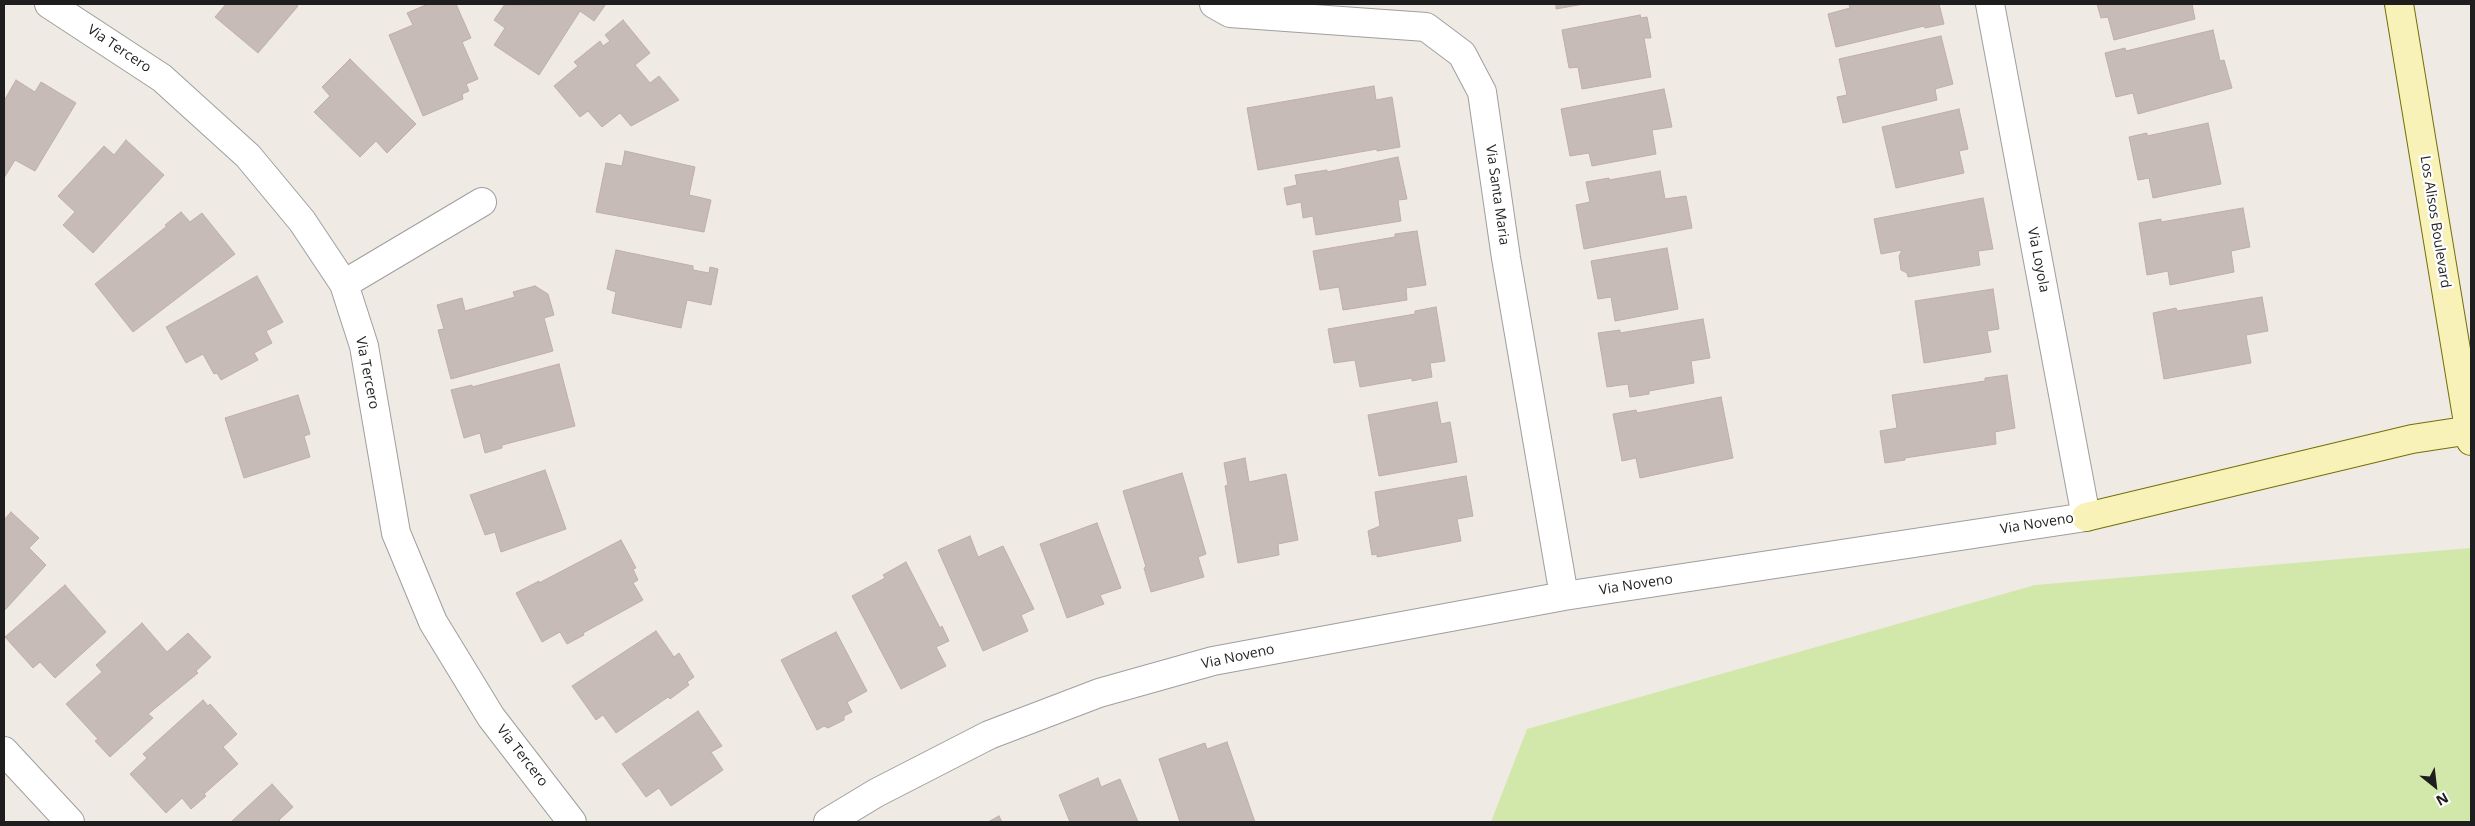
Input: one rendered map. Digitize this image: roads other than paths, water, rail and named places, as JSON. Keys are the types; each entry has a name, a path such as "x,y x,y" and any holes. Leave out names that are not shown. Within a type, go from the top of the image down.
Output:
{"main road":[{"name":"Los Alisos Boulevard","path":"2399,4 2471,434"},
{"name":"Via Noveno","path":"2086,517 2412,439 2471,434"}],"street":[{"name":"Via Tercero","path":"49,4 81,12 162,78 248,156 302,222 344,284 364,346 396,533 433,622 491,717 572,822"},
{"name":"Via Santa Maria","path":"1214,4 1230,13 1426,27 1462,54 1482,92 1506,258 1564,596"},
{"name":"Via Loyola","path":"1990,4 2086,517"},
{"path":"344,284 482,202"},
{"name":"Via Noveno","path":"828,822 876,793 989,735 1100,693 1213,660 1564,596 2086,517"},
{"path":"4,751 70,822"}]}
